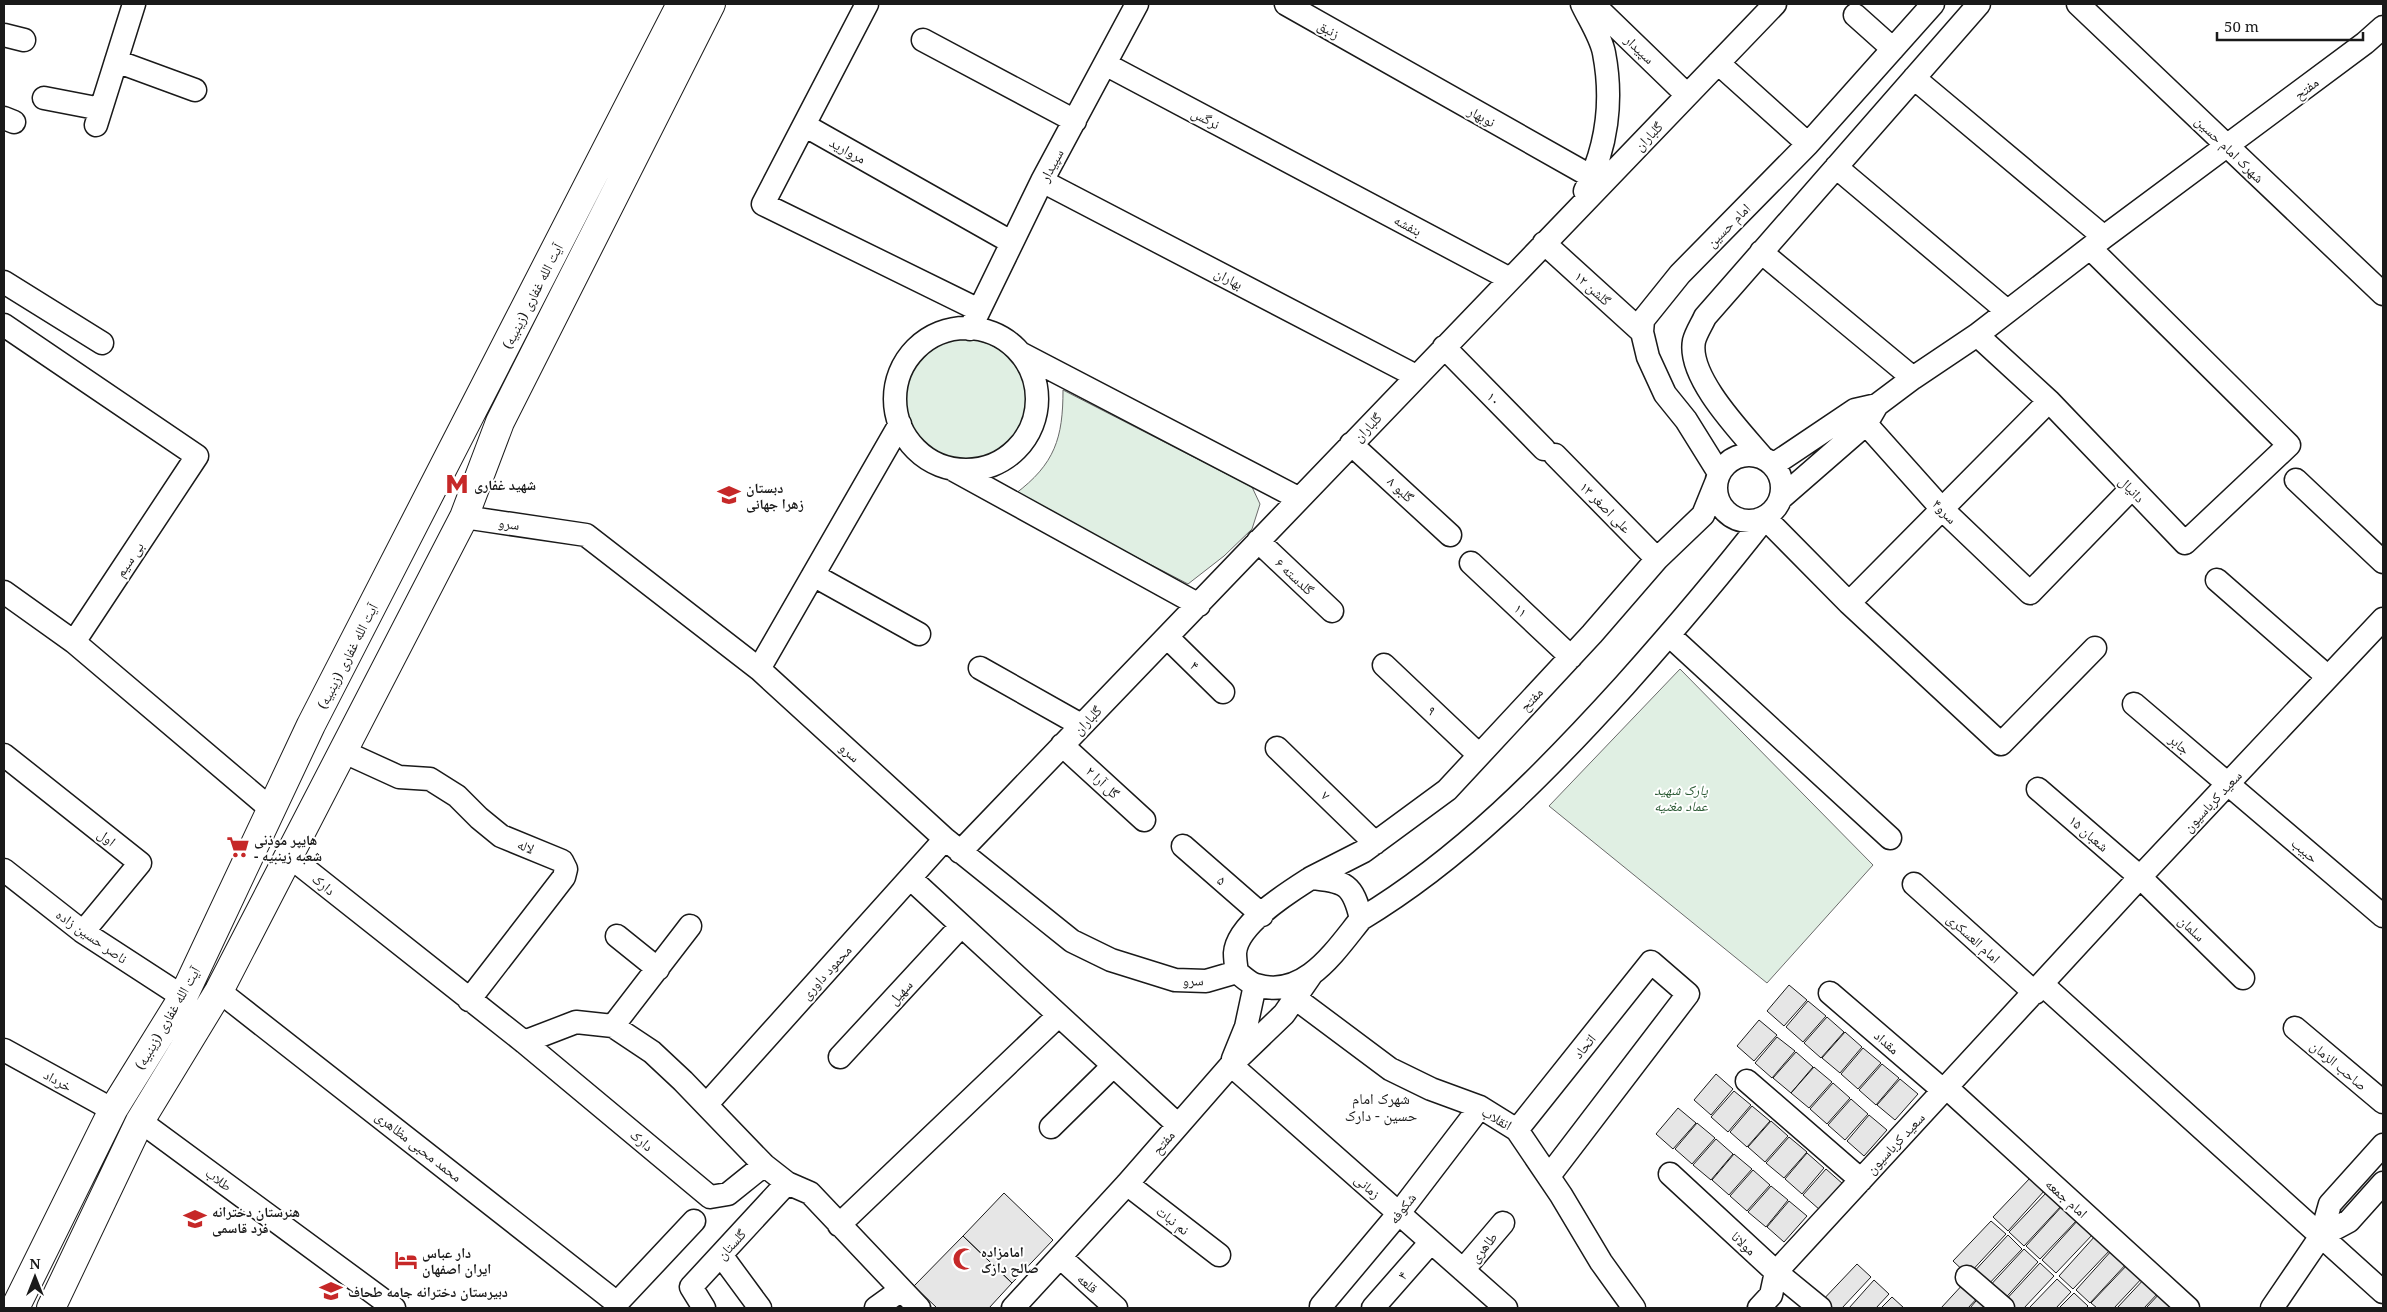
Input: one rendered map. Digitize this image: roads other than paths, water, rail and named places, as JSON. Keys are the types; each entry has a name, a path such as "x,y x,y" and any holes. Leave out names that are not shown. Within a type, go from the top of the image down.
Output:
{"main road":[{"name":"آیت الله غفاری (زینبیه)","path":"15,1308 113,1110 183,997 311,725 681,4"},
{"name":"آیت الله غفاری (زینبیه)","path":"51,1308 140,1121 219,991 464,517 500,422 711,4"},
{"path":"223,914 221,930 215,949 216,957 221,962 236,958"},
{"path":"183,997 190,997 195,1001 197,1008 196,1017 186,1036 183,1050"}],"street":[{"path":"44,98 98,117 134,4"},
{"path":"867,4 763,204 974,320 980,329 1003,338 1022,354 1298,498"},
{"name":"سپیدار","path":"974,320 1042,181 1137,4"},
{"name":"زنبق","path":"1286,4 1373,54"},
{"path":"1573,213 1596,169 1609,112 1604,51 1582,4"},
{"name":"سپیدار","path":"1594,4 1687,95"},
{"name":"گلباران","path":"953,846 1062,745 1775,4"},
{"name":"امام حسین","path":"1642,332 1644,320 1680,274 1808,144 1933,4"},
{"path":"1361,919 1356,900 1348,887 1337,880 1311,878 1274,901 1244,933 1235,951 1236,972 1255,985 1287,986 1295,984 1311,975 1340,946 1361,919 1403,893 1476,834 1540,775 1669,636 1765,518 1772,513 1781,498 1782,481 1768,462 1718,405 1698,371 1694,342 1705,317 1979,4"},
{"name":"شهرک امام حسین","path":"2078,4 2383,294"},
{"path":"2374,42 2383,9"},
{"path":"1856,15 1893,49"},
{"name":"مفتح","path":"1781,498 1871,414 1913,378 1977,335 2097,243 2374,42 2383,26"},
{"path":"923,40 1075,120"},
{"name":"نوبهار","path":"1373,54 1592,177"},
{"path":"116,61 195,90"},
{"path":"1718,63 1808,144"},
{"name":"نرگس","path":"1105,64 1307,172"},
{"path":"1914,78 2097,243"},
{"name":"مروارید","path":"804,125 1011,242"},
{"path":"1836,167 2007,312"},
{"name":"بنفشه","path":"1307,172 1510,279"},
{"name":"بهاران","path":"1042,181 1416,376"},
{"name":"دانیال","path":"1977,335 2049,401 2131,489 2185,543 2289,446 2097,243"},
{"name":"گلشن ۱۲","path":"1544,244 1642,332"},
{"path":"1761,252 1913,378"},
{"path":"4,282 102,343"},
{"path":"974,320 956,329 934,336 916,348 903,367 896,388 896,411 904,432 917,450 935,463 957,469 979,469 1002,460 1021,444 1034,423 1038,400 1034,376 1022,354"},
{"name":"بی سیم","path":"4,325 197,456 74,642"},
{"path":"1642,332 1648,357 1665,394 1686,420 1717,478 1718,501 1730,516 1747,522 1765,518"},
{"name":"۱۰","path":"1444,347 1549,452"},
{"path":"1849,603 2049,401"},
{"path":"1768,462 1855,410 1871,414"},
{"name":"سرو۴","path":"1871,414 1942,509 2030,593 2131,489"},
{"path":"759,669 900,424"},
{"name":"گلبو ۸","path":"1351,444 1450,535"},
{"name":"علی اصغر ۱۳","path":"1549,452 1657,559"},
{"path":"1717,478 1733,459 1753,455 1768,462"},
{"path":"949,467 1199,604"},
{"name":"مفتح","path":"1311,878 1364,851 1447,790 1571,657 1657,559 1703,515 1717,478"},
{"path":"2296,480 2383,562"},
{"name":"سرو","path":"464,517 586,535 759,669 953,846 1072,941 1111,960 1176,980 1206,981 1236,972"},
{"path":"1765,518 1849,603 2001,744 2095,648"},
{"name":"گلدسته ۶","path":"1258,541 1332,611"},
{"name":"۱۱","path":"1471,563 1571,657"},
{"path":"813,575 919,634"},
{"path":"2217,580 2328,677"},
{"path":"4,592 74,642 270,810"},
{"name":"سعید کرباسیون","path":"1759,1308 1771,1295 1776,1272 2227,784 2383,619"},
{"path":"1669,636 1890,838"},
{"name":"۴","path":"1167,637 1223,692"},
{"name":"۹","path":"1384,665 1479,755"},
{"path":"980,668 1081,725"},
{"name":"جابر","path":"2134,704 2227,784"},
{"name":"گل آرا ۲","path":"1062,745 1144,820"},
{"name":"۷","path":"1277,748 1375,843"},
{"name":"لاله","path":"342,751 400,777 430,779 457,796 501,836 562,861 566,869 564,877 469,1000"},
{"name":"اول","path":"4,756 140,863 83,932"},
{"name":"حبیب","path":"2227,784 2383,916"},
{"name":"۱۵ شعبان","path":"2038,789 2140,878"},
{"name":"محمود داوری","path":"707,1104 910,878 953,846"},
{"name":"۵","path":"1183,846 1262,914"},
{"name":"دارک","path":"289,856 524,1042 710,1197 728,1194 764,1165"},
{"name":"ناصر حسین زاده","path":"4,870 83,932 183,997"},
{"path":"910,878 1178,1125"},
{"name":"سلمان","path":"2140,878 2243,978"},
{"name":"امام العسکری","path":"1914,884 2038,988"},
{"path":"613,1026 690,926"},
{"name":"سهیل","path":"840,1057 961,926"},
{"path":"617,936 658,968"},
{"name":"اتحاد","path":"1517,1130 1651,962 1688,994 1549,1176"},
{"name":"مفتح","path":"1013,1308 1127,1184 1231,1064 1284,1014 1311,975"},
{"path":"1231,1064 1246,1027 1255,985"},
{"path":"2038,988 2383,1292"},
{"name":"محمد محبی مظاهری","path":"219,991 617,1305"},
{"name":"مقداد","path":"1830,993 1945,1089"},
{"name":"انقلاب","path":"1295,998 1390,1069 1431,1089 1480,1108 1517,1130 1549,1176 1601,1262 1634,1308"},
{"path":"839,1224 1058,1016"},
{"path":"524,1042 576,1022 613,1026 652,1052 707,1104 764,1165 788,1183 810,1193 919,1308"},
{"name":"صاحب الزمان","path":"2295,1028 2383,1102"},
{"name":"خرداد","path":"4,1050 113,1110"},
{"name":"زمانی","path":"1231,1064 1506,1308"},
{"path":"1051,1127 1113,1066"},
{"path":"1747,1081 1861,1180"},
{"name":"امام جمعه","path":"1945,1089 2188,1308"},
{"name":"شکوفه","path":"1321,1306 1399,1213 1480,1108"},
{"name":"طلاب","path":"140,1121 394,1308"},
{"path":"2272,1308 2321,1236 2330,1204 2383,1145"},
{"name":"مولانا","path":"1670,1174 1776,1272 1820,1308"},
{"name":"گلستان","path":"704,1308 691,1287 788,1183"},
{"name":"نم نبات","path":"1127,1184 1219,1255"},
{"path":"2321,1236 2349,1221 2383,1184"},
{"path":"617,1305 694,1221"},
{"name":"طاهری","path":"1463,1270 1503,1223"},
{"name":"۴","path":"1373,1308 1431,1242"},
{"path":"721,1255 760,1308"},
{"name":"قلعه","path":"1060,1257 1116,1308"},
{"path":"1967,1277 2003,1308"},
{"path":"876,1308 901,1290"}],"place":[{"name":"شهید غفاری","path":"457,484"},
{"name":"دبستان زهرا جهانی","path":"729,495"},
{"name":"هایپر موذنی - شعبه زینبیه","path":"238,847"},
{"name":"هنرستان دخترانه فرد قاسمی","path":"195,1219"},
{"name":"امامزاده صالح دارک","path":"964,1259"},
{"name":"دار عباس ایران اصفهان","path":"406,1260"},
{"name":"دبیرستان دخترانه جامه طحاف","path":"331,1291"}],"district":[{"name":"شهرک امام حسین - دارک","path":"1381,1106"}],"park label":[{"name":"پارک شهید عماد مغنیه","path":"1681,798"}]}
